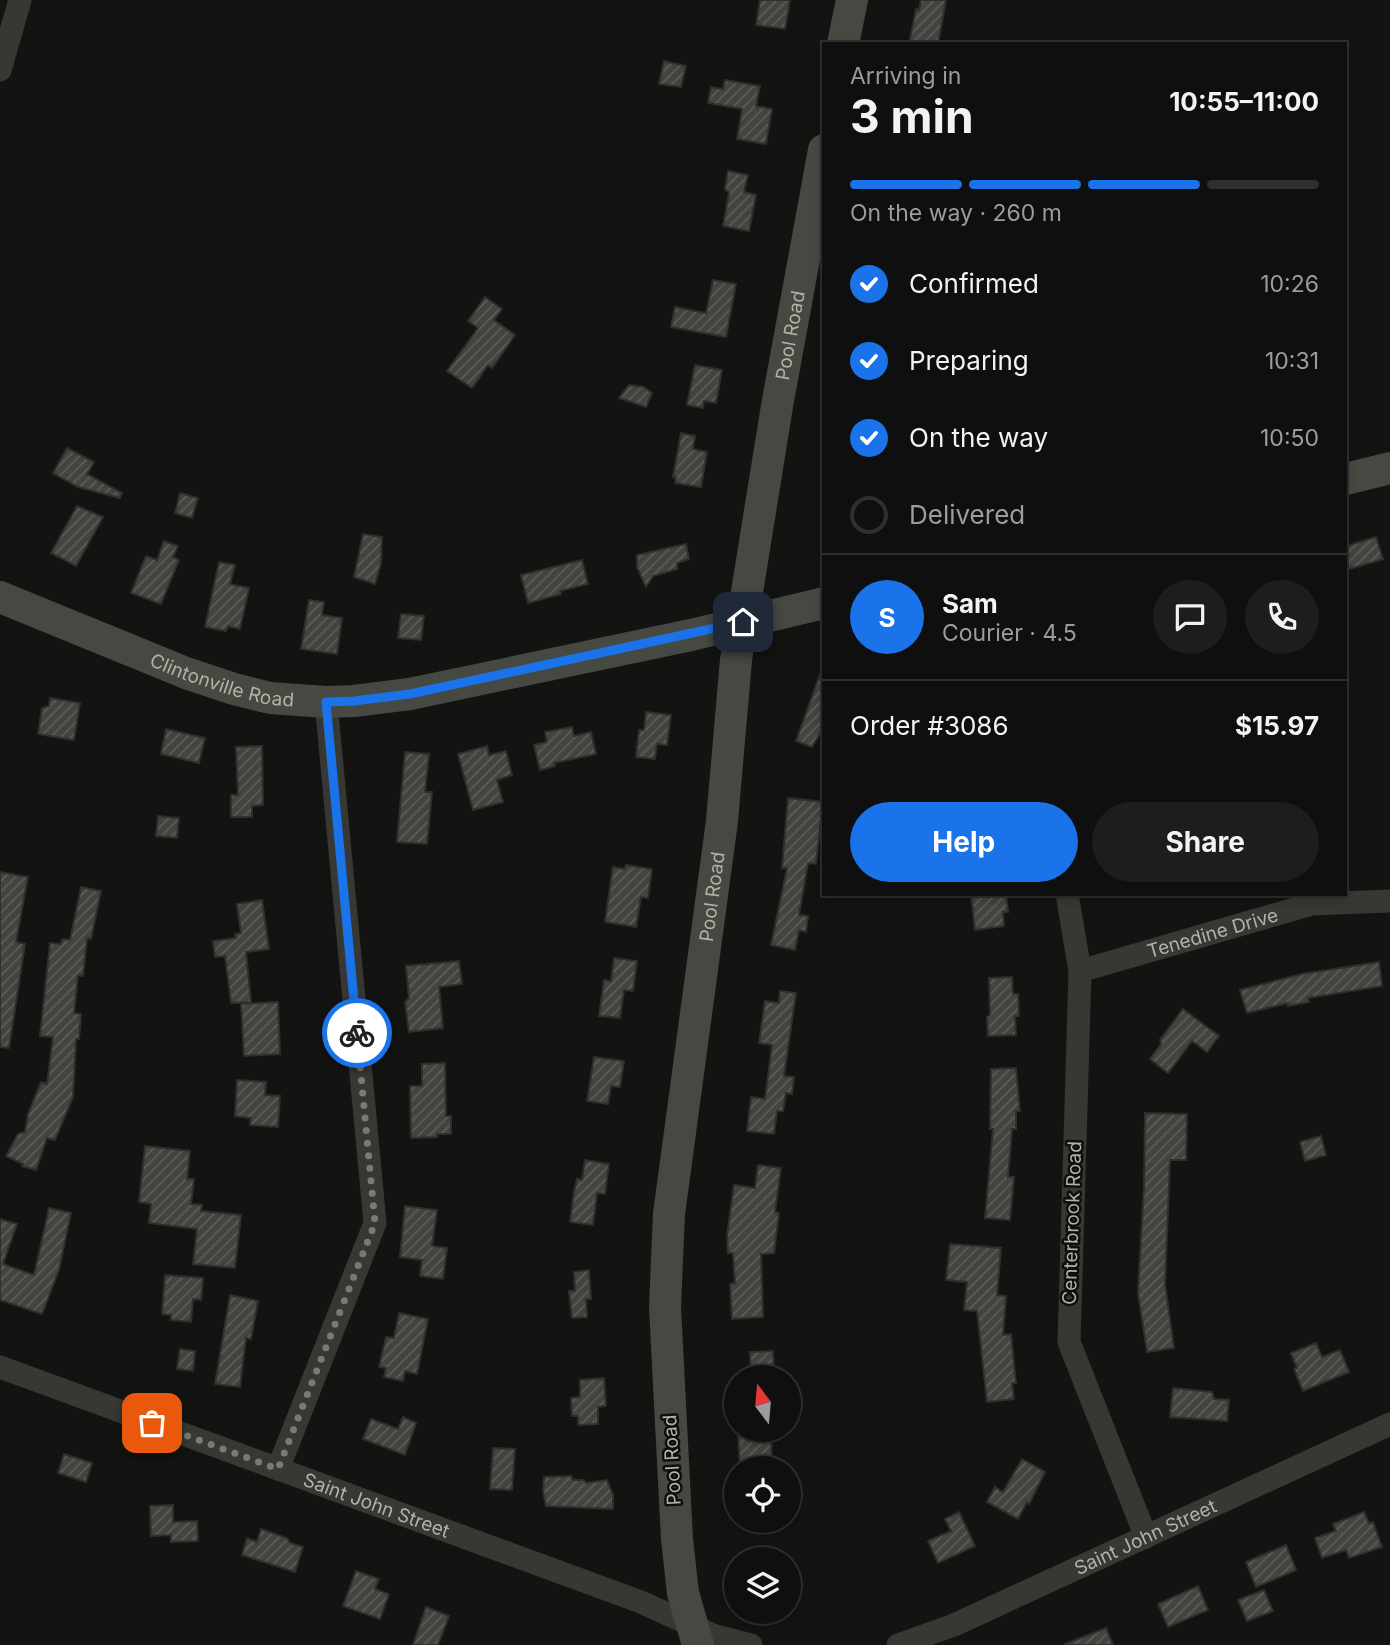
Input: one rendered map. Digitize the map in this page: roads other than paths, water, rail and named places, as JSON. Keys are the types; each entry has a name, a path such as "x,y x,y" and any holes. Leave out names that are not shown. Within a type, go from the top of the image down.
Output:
{"street":[{"path":"0,70 20,0"},
{"path":"844,42 852,0"},
{"name":"Pool Road","path":"695,1635 679,1567 668,1407 666,1256 722,821 736,660 777,406 822,161"},
{"path":"1347,479 1390,468"},
{"name":"Clintonville Road","path":"0,597 234,690 271,698 326,702 410,694 822,603"},
{"path":"278,1469 375,1223 326,702"},
{"name":"Centerbrook Road","path":"1067,896 1080,971 1069,1342 1146,1537"},
{"name":"Tenedine Drive","path":"1080,971 1312,904 1390,901"},
{"name":"Saint John Street","path":"0,1367 641,1602 695,1635 751,1645"},
{"name":"Saint John Street","path":"898,1645 954,1625 1390,1424"}]}
